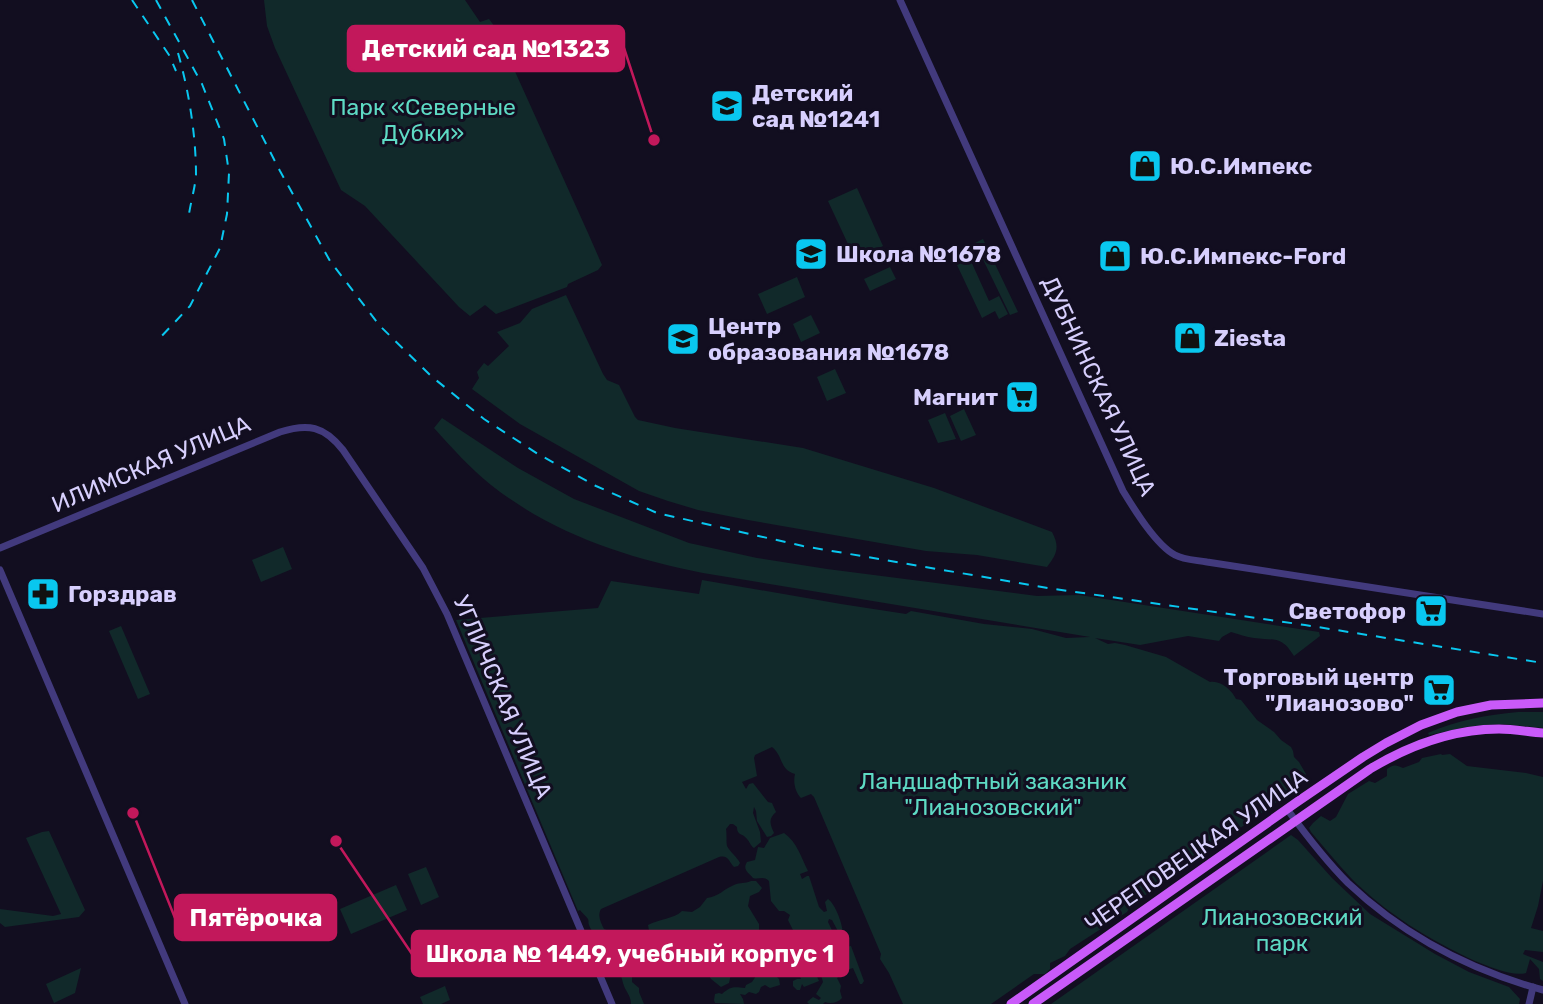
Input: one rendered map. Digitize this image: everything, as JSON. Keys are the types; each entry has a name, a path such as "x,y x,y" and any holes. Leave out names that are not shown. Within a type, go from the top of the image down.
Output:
{"main road":[{"name":"ЧЕРЕПОВЕЦКАЯ УЛИЦА","path":"1011,1004 1286,809 1363,757 1407,732 1474,708 1543,703"},
{"name":"ЧЕРЕПОВЕЦКАЯ УЛИЦА","path":"1033,1004 1370,769 1405,750 1453,734 1488,729 1543,733"}],"street":[{"name":"ДУБНИНСКАЯ УЛИЦА","path":"900,0 1124,491 1166,549 1178,557 1543,614"},
{"name":"ИЛИМСКАЯ УЛИЦА","path":"0,548 280,432 303,427 319,429"},
{"name":"УГЛИЧСКАЯ УЛИЦА","path":"319,429 336,440 423,568 436,592 511,762 612,1004"},
{"path":"0,570 185,1004"},
{"path":"1286,809 1342,876 1395,922 1453,958 1496,976 1543,990"},
{"path":"1529,1004 1533,987"}],"green space":[{"name":"Парк «Северные Дубки»","path":"264,0 465,0 480,22 489,19 495,27 486,32 490,40 499,36 602,265 598,270 568,284 567,287 496,314 485,305 470,316 365,206 341,190 275,48 267,26"},
{"path":"857,188 883,246 855,259 828,201"},
{"path":"983,239 1018,312 1010,315 975,243"},
{"path":"970,259 989,301 999,296 1008,314 999,319 995,311 982,318 957,265"},
{"path":"890,267 896,279 870,291 864,279"},
{"path":"797,277 805,297 767,314 758,294"},
{"path":"566,295 603,374 607,380 619,385 638,420 803,448 934,488 1052,532 1057,546 1053,558 1047,567 977,555 926,551 698,510 639,491 520,424 472,389 479,378 477,372 484,363 488,366 509,346 497,332 520,323 532,309"},
{"path":"811,315 820,333 801,342 793,324"},
{"path":"835,369 846,393 827,401 817,377"},
{"path":"964,409 976,435 961,441 950,416"},
{"path":"945,413 956,439 938,443 928,420"},
{"name":"Ландшафтный заказник \"Лианозовский\"","path":"442,418 518,468 574,499 689,543 757,558 827,569 1037,596 1079,595 1319,632 1320,636 1294,656 1277,640 1251,638 1231,632 1219,641 1188,636 1140,645 1095,638 1108,644 1125,645 1166,657 1210,682 1225,686 1257,720 1291,747 1294,757 1306,774 1304,783 1130,906 1127,912 1070,949 1065,956 1050,963 1050,969 1045,974 1034,974 991,1004 903,1004 880,959 881,954 814,797 811,794 801,798 799,796 795,787 795,774 786,769 772,747 755,755 757,776 742,782 746,789 753,783 768,802 772,803 776,812 770,822 774,833 767,837 757,821 754,807 753,813 761,842 754,848 733,824 726,829 727,846 740,863 738,866 734,867 727,858 719,857 601,909 601,922 604,929 610,933 609,939 606,940 593,932 588,919 578,911 456,620 598,608 611,581 699,594 702,580 906,614 911,611 984,624 1032,629 1066,638 1090,637 703,573 647,560 592,542 540,517 491,485 468,465 434,428"},
{"path":"283,547 292,569 261,582 252,560"},
{"path":"121,626 150,694 138,699 109,631"},
{"path":"1518,712 1543,712 1543,728 1503,724 1466,727 1429,735 1428,733 1472,719"},
{"path":"1450,754 1467,766 1543,777 1543,881 1531,928 1543,931 1543,952 1525,950 1523,954 1543,962 1543,981 1540,979 1539,969 1530,959 1526,973 1514,974 1475,961 1409,925 1350,877 1309,828 1321,816 1330,821 1336,817 1348,794 1369,781 1375,783 1387,776 1389,767 1403,768 1419,762 1422,758"},
{"path":"49,831 85,910 79,917 5,927 0,923 0,909 53,916 61,914 26,838"},
{"path":"784,833 801,855 808,871 800,874 802,879 809,876 819,907 824,912 827,911 825,902 828,899 836,910 843,935 840,935 832,920 829,919 828,922 843,957 846,956 846,947 851,946 864,981 860,984 853,968 846,970 837,978 842,998 836,1002 807,1002 813,997 819,1000 821,998 816,994 823,982 817,962 819,956 813,952 811,940 805,932 800,932 810,956 794,963 782,937 794,932 788,920 790,915 779,911 771,901 769,881 765,878 753,878 746,869 747,862 755,860 758,847 764,848 770,838"},
{"name":"Лианозовский парк","path":"1291,835 1370,914 1469,972 1509,987 1520,999 1519,1004 1051,1004"},
{"path":"426,867 439,897 421,905 408,874"},
{"path":"756,881 762,888 750,896 748,906 759,924 759,939 765,942 776,967 780,985 770,988 765,985 756,994 740,994 744,1004 715,1003 715,994 722,994 733,988 745,988 752,982 756,976 755,968 743,964 738,967 729,966 729,983 721,987 711,979 700,957 696,956 692,944 688,939 683,939 676,950 678,954 686,957 687,965 683,968 678,966 673,958 661,960 657,950 651,952 657,970 653,973 646,969 641,956 634,955 629,959 632,982 639,988 644,1004 631,1004 613,947 641,933 648,939 648,925 682,911 692,912 707,898 734,885"},
{"path":"396,885 407,910 351,934 340,909"},
{"path":"809,959 819,981 804,987 802,984 800,990 797,990 793,981 801,979 795,965"},
{"path":"81,968 75,993 54,1003 46,984"},
{"path":"445,986 450,1000 441,1004 423,1004 420,997"}],"railway":[{"path":"132,0 169,55 176,71"},
{"path":"156,0 202,84 224,139 229,173 227,214 220,248 190,306 158,340"},
{"path":"192,0 280,171 330,261 380,326 431,376 484,419 538,454 596,486 657,513 803,546 1048,588 1543,663"},
{"path":"178,53 189,98 195,145 196,175 189,214"}],"place":[{"name":"Детский сад №1241","path":"727,106"},
{"name":"Детский сад №1323","path":"654,140"},
{"name":"Ю.С.Импекс","path":"1145,166"},
{"name":"Школа №1678","path":"811,254"},
{"name":"Ю.С.Импекс-Ford","path":"1115,256"},
{"name":"Ziesta","path":"1190,338"},
{"name":"Центр образования №1678","path":"683,339"},
{"name":"Магнит","path":"1022,397"},
{"name":"Горздрав","path":"43,594"},
{"name":"Светофор","path":"1431,611"},
{"name":"Торговый центр \"Лианозово\"","path":"1439,690"},
{"name":"Пятёрочка","path":"133,813"},
{"name":"Школа № 1449, учебный корпус 1","path":"336,841"}]}
